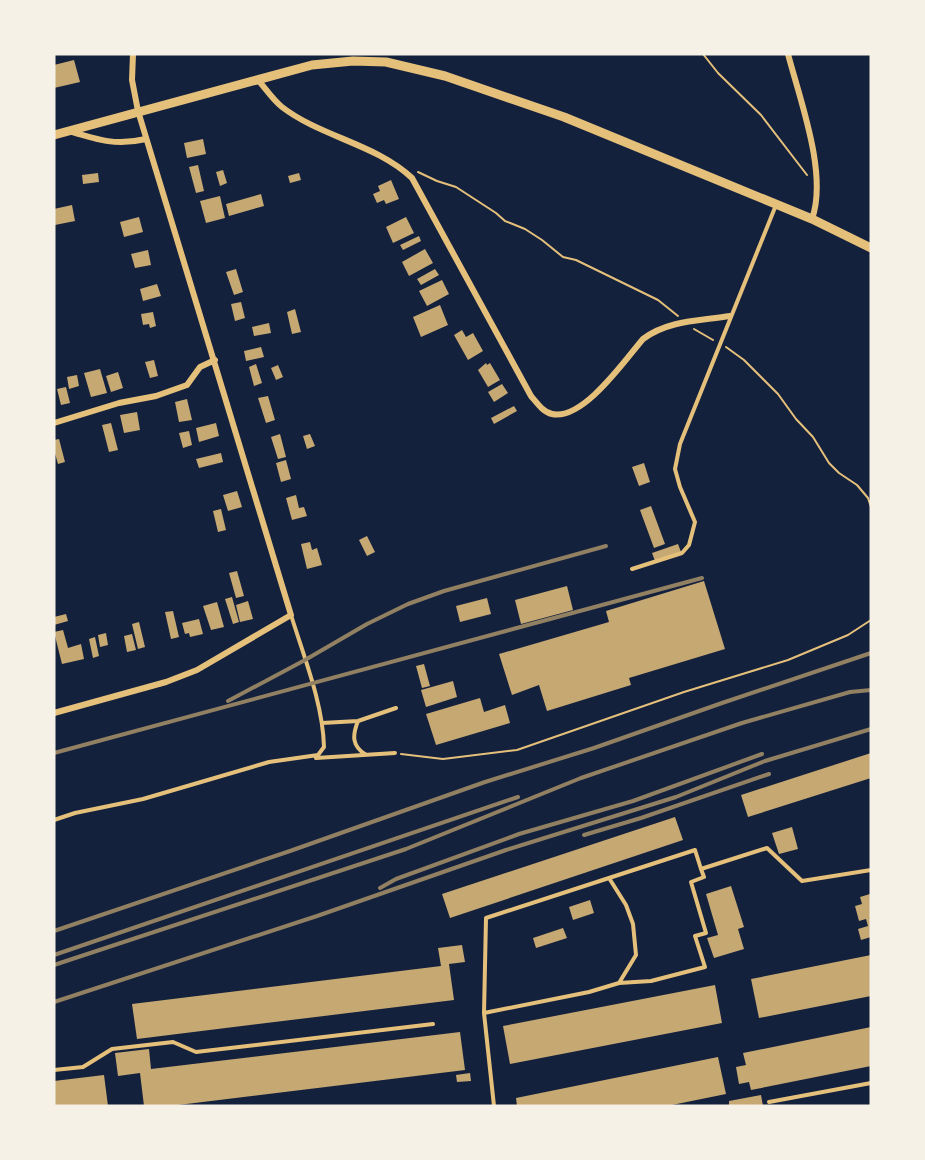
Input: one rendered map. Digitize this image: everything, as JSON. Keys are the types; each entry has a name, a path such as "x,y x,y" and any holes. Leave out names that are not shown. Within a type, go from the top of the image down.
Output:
{"street":[{"path":"54,713 166,682 197,670 291,615 138,111 132,80 133,54"},
{"path":"788,54 818,176 817,204 812,219"},
{"path":"54,135 312,65 340,62 386,62 415,68 564,117 812,219 871,248"},
{"path":"258,80 288,111 398,167 416,182 531,396 542,409 550,414 560,415 581,407 643,339 659,329 684,322 730,316"},
{"path":"69,131 112,143 146,139"},
{"path":"54,423 119,403 156,396 187,385 200,367 215,360"}],"lane":[{"path":"632,569 682,553 689,545 695,522 675,469 680,444 776,204"},
{"path":"291,615 313,684 322,723 324,747 318,755 309,758"},
{"path":"322,723 358,721 396,708"},
{"path":"358,721 354,741 358,750 366,756"},
{"path":"54,820 75,813 143,799 270,762 395,753"},
{"path":"701,869 767,848 802,881 871,870"},
{"path":"484,1013 589,992 619,983 651,981 705,967 695,936 706,933 691,882 704,877 695,850 486,918 484,1013 494,1106"},
{"path":"609,878 626,905 633,924 636,956 619,983"},
{"path":"54,1070 83,1067 112,1049 173,1042 195,1052 434,1024"},
{"path":"769,1102 871,1083"}],"path":[{"path":"703,54 718,73 762,115 818,189"},
{"path":"398,167 413,170 456,187 505,221 525,229 542,240 563,257 584,264 658,300 684,322 744,360 778,394 796,419 813,437 838,473 857,485 868,498 871,507"},
{"path":"395,753 443,759 517,750 684,692 788,660 848,636 871,620"}],"building":[{"path":"74,60 80,82 54,88 54,65"},
{"path":"203,139 206,154 187,158 184,143"},
{"path":"198,165 204,191 196,193 189,167"},
{"path":"223,170 227,183 220,186 216,172"},
{"path":"98,173 99,182 83,184 82,175"},
{"path":"299,173 301,180 290,183 288,176"},
{"path":"391,180 399,199 386,204 384,200 377,203 373,194 380,191 378,186"},
{"path":"261,194 264,206 229,216 226,204"},
{"path":"220,196 225,218 206,223 200,201"},
{"path":"72,205 75,221 55,225 54,209"},
{"path":"139,217 143,232 124,237 120,222"},
{"path":"406,217 414,233 393,243 386,227"},
{"path":"419,236 421,241 403,250 400,245"},
{"path":"425,249 433,263 409,276 402,262"},
{"path":"148,250 151,265 135,268 131,254"},
{"path":"236,269 243,292 234,295 226,272"},
{"path":"435,269 439,275 421,285 417,279"},
{"path":"442,280 449,294 427,306 419,291"},
{"path":"157,284 161,296 143,301 140,289"},
{"path":"241,302 245,318 235,321 231,304"},
{"path":"440,305 448,325 421,337 413,317"},
{"path":"295,309 301,332 292,334 287,312"},
{"path":"153,312 156,326 150,328 149,324 143,325 141,314"},
{"path":"269,323 271,333 254,336 252,327"},
{"path":"462,330 466,337 473,333 483,351 468,360 454,335"},
{"path":"261,347 264,357 246,361 244,351"},
{"path":"154,360 158,376 150,378 145,362"},
{"path":"486,363 487,365 490,363 500,380 488,387 478,370"},
{"path":"256,364 262,383 254,386 249,367"},
{"path":"278,365 283,377 276,380 271,368"},
{"path":"100,369 107,393 91,397 84,373"},
{"path":"118,372 123,388 111,392 106,376"},
{"path":"77,375 79,386 69,389 67,377"},
{"path":"502,384 508,393 494,402 488,392"},
{"path":"66,387 70,403 61,405 57,389"},
{"path":"268,396 275,420 266,423 258,398"},
{"path":"187,399 192,420 179,422 175,402"},
{"path":"514,406 517,411 494,424 491,418"},
{"path":"137,412 140,430 124,433 120,415"},
{"path":"111,423 118,450 109,452 102,425"},
{"path":"216,423 219,436 199,442 196,428"},
{"path":"189,431 192,445 183,448 179,433"},
{"path":"280,434 286,457 278,459 271,437"},
{"path":"310,434 315,446 307,449 303,436"},
{"path":"59,439 65,462 58,464 54,440"},
{"path":"221,453 223,462 199,468 196,459"},
{"path":"286,460 291,479 281,482 276,463"},
{"path":"644,463 650,482 639,486 632,467"},
{"path":"237,491 242,507 228,511 223,495"},
{"path":"296,495 299,508 304,507 307,516 292,520 286,498"},
{"path":"651,506 665,544 654,548 640,510"},
{"path":"221,509 226,530 218,532 213,511"},
{"path":"367,536 375,552 367,556 359,540"},
{"path":"310,542 312,550 317,548 322,565 307,569 301,544"},
{"path":"678,544 681,552 655,561 652,553"},
{"path":"237,571 244,596 236,598 229,573"},
{"path":"704,581 725,649 629,678 631,685 547,711 539,685 512,695 499,654 609,622 606,611"},
{"path":"567,586 573,610 521,624 515,600"},
{"path":"232,597 239,622 233,624 225,599"},
{"path":"487,598 491,614 460,622 456,606"},
{"path":"248,601 253,619 240,622 236,605"},
{"path":"217,602 224,627 211,630 203,606"},
{"path":"173,611 179,637 171,639 165,612"},
{"path":"66,614 68,621 54,625 54,617"},
{"path":"199,619 203,634 190,637 189,633 185,634 182,623"},
{"path":"139,622 145,647 138,649 132,624"},
{"path":"63,630 68,648 81,644 84,659 62,664 54,632"},
{"path":"106,633 108,645 100,647 98,635"},
{"path":"132,634 136,650 127,652 124,636"},
{"path":"95,637 99,656 93,658 89,639"},
{"path":"424,664 430,686 422,688 416,666"},
{"path":"453,681 457,697 426,707 421,690"},
{"path":"480,698 484,712 505,705 510,723 436,745 426,714"},
{"path":"871,753 871,778 748,817 741,795"},
{"path":"675,817 683,840 450,918 442,894"},
{"path":"792,827 798,849 779,854 772,833"},
{"path":"731,886 744,927 738,929 744,949 714,958 707,938 718,935 706,894"},
{"path":"870,894 871,937 861,940 858,929 868,926 866,919 859,921 855,906 862,904 860,897"},
{"path":"590,900 594,913 573,920 569,907"},
{"path":"563,928 567,938 536,948 533,938"},
{"path":"462,945 465,962 449,964 454,1000 137,1039 132,1004 441,966 438,948"},
{"path":"871,955 871,996 759,1018 751,979"},
{"path":"715,985 722,1023 510,1064 503,1026"},
{"path":"871,1027 871,1066 751,1090 749,1082 739,1084 736,1067 746,1065 743,1053"},
{"path":"460,1032 465,1070 170,1106 144,1106 140,1073 118,1076 115,1053 149,1049 151,1069"},
{"path":"718,1057 726,1094 667,1106 517,1106 516,1098"},
{"path":"470,1073 471,1081 457,1082 456,1075"},
{"path":"104,1075 108,1106 54,1106 54,1081"},
{"path":"761,1095 763,1106 729,1106 729,1101"}],"railway":[{"path":"228,701 367,624 408,604 444,591 606,546"},
{"path":"54,753 702,578"},
{"path":"54,931 485,782 594,748 871,653"},
{"path":"54,965 406,849 581,778 742,723 850,692 871,690"},
{"path":"54,1002 317,916 506,850 676,797 765,761 871,729"},
{"path":"380,888 396,879 519,834 633,801 762,754"},
{"path":"584,835 769,774"},
{"path":"54,955 518,797"}]}
